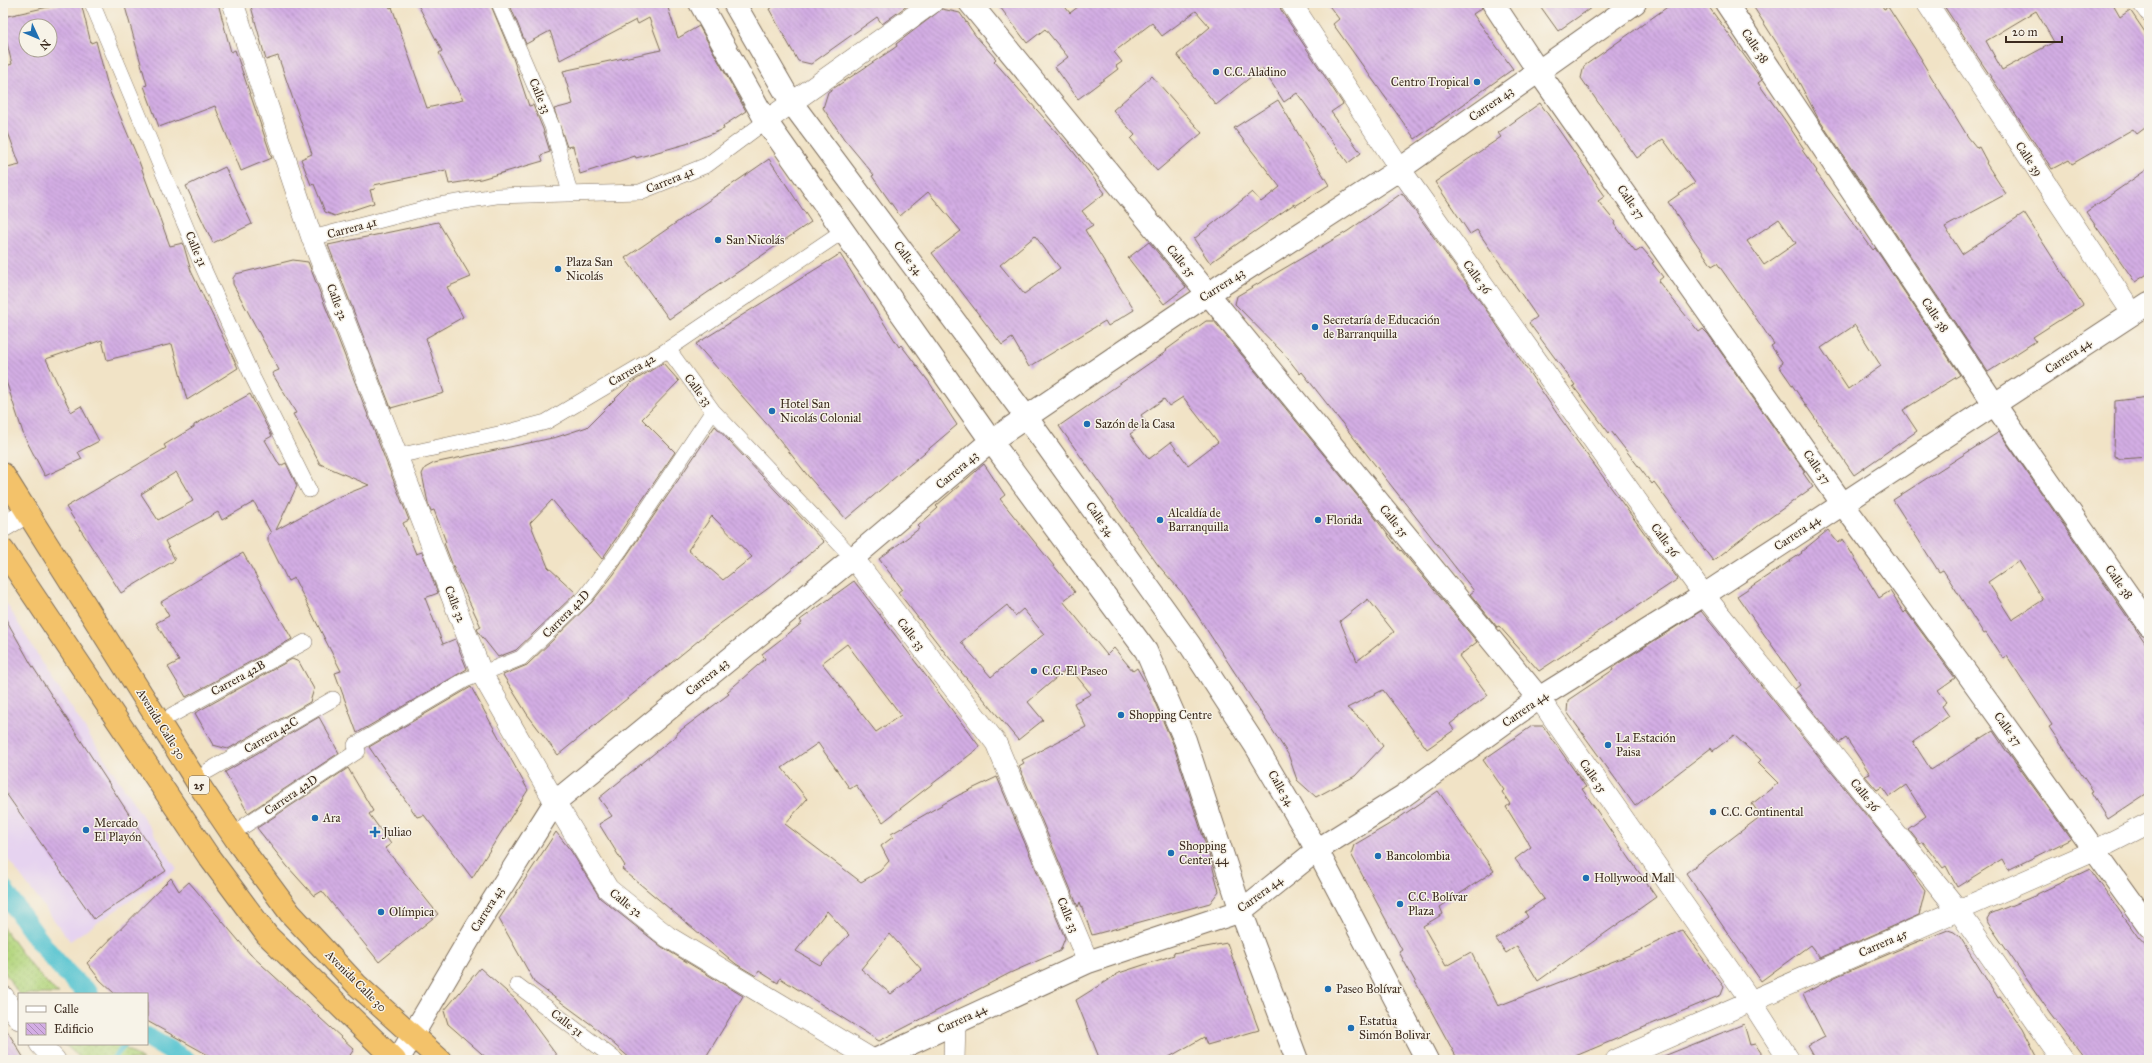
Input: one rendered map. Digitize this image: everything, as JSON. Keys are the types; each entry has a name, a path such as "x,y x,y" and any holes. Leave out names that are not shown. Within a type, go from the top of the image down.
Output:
{"highway":[{"name":"Avenida Calle 30","path":"3,474 193,775 243,851 290,913 357,985 440,1060"},
{"path":"3,550 209,857 267,935 396,1060"}],"street":[{"name":"Calle 31","path":"92,3 214,292 253,378 309,490"},
{"name":"Calle 32","path":"233,3 312,238 482,674 554,802 608,889 668,937 874,1060"},
{"name":"Calle 33","path":"499,3 552,126 570,193"},
{"path":"700,3 766,121 991,441 1146,651 1185,740 1241,911 1297,1060"},
{"name":"Calle 34","path":"734,3 790,102 1027,418 1190,645 1255,745 1317,850 1428,1060"},
{"name":"Carrera 41","path":"312,238 439,205 496,196 640,192 707,165 790,102 932,3"},
{"name":"Calle 35","path":"970,3 1539,698 1751,1001 1789,1060"},
{"name":"Calle 36","path":"1291,3 1400,169 1704,595 1958,910 2063,1060"},
{"name":"Calle 37","path":"1493,3 1538,71 1842,503 2149,926"},
{"name":"Carrera 43","path":"396,1060 474,929 554,802 853,558 991,441 1208,294 1400,169 1634,3"},
{"name":"Calle 38","path":"1726,3 1995,405 2149,625"},
{"name":"Calle 39","path":"1927,3 2141,308"},
{"path":"2143,3 2149,11"},
{"name":"Carrera 42","path":"397,456 512,431 546,422 668,349 843,231"},
{"name":"Carrera 44","path":"874,1060 1088,962 1241,911 1317,850 1403,796 1539,698 1704,595 2141,308"},
{"name":"Calle 33","path":"668,349 714,411 853,558 996,743 1088,962"},
{"name":"Carrera 42D","path":"244,826 356,748 465,680 521,658 585,597 620,550 714,411"},
{"path":"3,527 28,512"},
{"name":"Carrera 42B","path":"172,715 305,642"},
{"name":"Carrera 42C","path":"208,771 333,699"},
{"name":"Carrera 45","path":"1616,1060 2094,851 2149,823"},
{"name":"Calle 31","path":"517,985 616,1060"},
{"path":"3,996 18,1018"},
{"path":"954,1060 955,1023"},
{"path":"41,1045 56,1060"}],"shaded area":[{"name":"Mercado El Playón","path":"3,598 48,672 177,869 70,941 3,853"}],"green space":[{"path":"3,927 36,971 58,993 18,993 3,970"},
{"path":"65,1045 120,1045 143,1060 83,1060"}],"building":[{"path":"66,3 81,3 91,43 96,41 109,90 137,156 170,246 183,243 191,271 238,368 187,400 172,344 107,360 102,340 46,359 71,412 81,406 99,441 78,452 82,459 45,476 24,436 3,372 3,169 20,165 3,119 3,67 12,64 3,27 3,17"},
{"path":"124,3 218,3 231,52 235,50 272,158 241,171 215,106 159,127 144,86 147,85"},
{"path":"250,3 388,3 390,8 392,7 427,108 463,100 439,53 442,51 417,3 490,3 513,58 529,106 533,105 543,129 550,152 541,155 543,161 481,179 449,184 446,170 374,185 375,189 370,190 374,203 335,216 325,212 314,184 311,185 301,159 312,154 278,56 266,60"},
{"path":"509,3 677,3 668,8 678,38 699,26 746,111 723,126 724,129 686,144 636,158 635,156 580,174 573,146 567,147 554,109 573,104 563,71 661,50 649,18 638,24 636,20 560,60 550,31 526,44"},
{"path":"779,3 911,3 882,24 877,17 811,64 798,61 769,9"},
{"path":"997,3 1062,3 1070,13 1083,3 1279,3 1281,10 1343,104 1331,112 1361,153 1348,163 1297,93 1284,102 1262,68 1216,105 1177,55 1210,27 1196,11 1162,36 1152,23 1114,52 1122,62 1116,66 1118,69 1078,99 1055,67 1068,57 1045,29 1027,43"},
{"path":"1327,3 1481,3 1482,8 1473,14 1513,69 1415,139 1333,24 1339,19"},
{"path":"1538,3 1598,3 1558,31"},
{"path":"1673,3 1706,3 1762,80 1758,83 1804,149 1802,150 1817,171 1816,172 1873,250 1875,248 1960,375 1903,410 1917,431 1854,475 1779,366 1783,363 1771,346 1774,344 1717,263 1712,266 1668,202 1695,183 1663,139 1637,158 1581,78 1584,66","holes":["1779,219 1796,243 1764,265 1747,241","1855,325 1881,366 1848,389 1821,348"]},
{"path":"1751,3 1880,3 1884,9 1888,7 1968,137 1977,148 1979,147 1987,162 1986,163 2006,194 1945,227 1962,254 2024,213 2083,305 2033,337 2036,341 1988,372 1818,118 1785,56"},
{"path":"1942,3 2112,3 2120,17 2130,10 2149,38 2149,125 2137,134 2133,129 2072,164 2069,160 2052,169","holes":["2036,11 2054,42 2002,70 1986,41"]},
{"path":"942,9 960,13 975,35 996,59 994,61 1072,150 1105,193 1082,211 1093,225 1085,230 1134,310 1108,326 1105,321 1029,367 1012,338 1002,345 932,253 961,231 928,192 900,216 872,176 874,175 844,139 823,108 828,92 893,49 897,46 896,44","holes":["1035,236 1060,268 1024,294 1000,265"]},
{"path":"1152,76 1202,133 1157,171 1131,139 1135,135 1113,110"},
{"path":"1278,100 1329,185 1295,206 1294,204 1210,263 1194,239 1252,192 1261,202 1280,187 1234,128"},
{"path":"1540,103 1605,196 1598,201 1615,222 1614,224 1636,252 1642,248 1654,262 1652,263 1663,277 1658,281 1699,332 1703,329 1708,334 1805,472 1803,473 1813,487 1713,561 1654,482 1652,484 1611,431 1609,433 1573,386 1575,385 1529,323 1537,317 1477,230 1470,234 1435,182 1501,137 1498,133"},
{"name":"San Nicolás","path":"769,159 811,222 669,319 625,258"},
{"path":"225,167 252,224 213,243 186,186"},
{"path":"2149,168 2149,273 2135,282 2086,212"},
{"path":"1402,193 1492,318 1560,418 1678,579 1539,671 1499,626 1497,627 1470,594 1474,591 1302,372 1300,374 1285,355 1235,304 1237,296 1348,231"},
{"path":"438,222 471,277 447,287 463,317 426,338 444,393 391,408 328,245"},
{"path":"1149,242 1186,287 1164,304 1128,258"},
{"path":"840,254 899,347 901,345 929,382 957,425 846,519 808,476 772,430 696,344"},
{"path":"293,260 308,262 409,520 403,523 416,554 422,552 438,593 425,598 443,644 455,639 467,669 357,733 335,673 341,671 294,578 288,581 268,541 268,535 271,533 254,502 222,520 218,512 165,541 175,560 121,593 66,507 166,448 164,445 194,427 194,425 250,394 272,436 265,440 280,466 286,463 297,486 276,530 331,500 369,485 320,464 293,414 296,413 272,373 279,370 233,284 233,278 236,274","holes":["176,472 193,501 158,520 141,494"]},
{"path":"1206,321 1214,321 1373,515 1400,551 1401,550 1477,642 1459,656 1488,695 1450,724 1454,730 1427,749 1383,690 1347,708 1369,726 1383,746 1355,776 1316,797 1297,780 1288,754 1184,595 1158,565 1059,426 1167,351 1166,350","holes":["1183,397 1218,442 1188,465 1171,442 1149,459 1130,434 1146,423 1141,415 1164,399 1169,406","1368,599 1394,632 1357,661 1340,621"]},
{"path":"663,363 679,381 642,419 675,452 602,559 552,500 530,523 548,567 576,593 516,650 498,657 477,629 481,627 460,584 444,543 446,542 434,510 431,511 422,474 425,468 434,463 557,437 587,427 632,382"},
{"path":"2149,397 2149,457 2121,459 2114,456 2115,401"},
{"path":"715,426 824,542 770,587 709,632 558,755 527,714 503,675 527,665 592,602 614,574","holes":["712,516 752,557 723,580 688,550"]},
{"path":"1999,432 2149,648 2149,792 2108,819 2091,792 2093,791 2049,727 2052,725 2007,656 2003,659 1986,633 1984,634 1943,570 1939,572 1893,500","holes":["2019,561 2043,600 2012,620 1988,582"]},
{"path":"984,464 1005,495 1000,499 1075,592 1063,601 1107,655 1114,648 1133,671 1137,668 1150,691 1173,744 1211,861 1219,891 1210,903 1092,935 1080,902 1078,907 1019,766 1024,763 1022,760 1086,727 1074,703 1091,694 1069,667 1028,702 1043,720 1018,740 946,654 898,592 902,589 879,559 920,528 918,526 938,508 936,506","holes":["1007,605 1015,616 1023,609 1044,634 991,677 961,642"]},
{"path":"1828,530 1838,543 1843,539 1879,598 1890,591 1904,613 1906,611 1955,678 1938,690 1947,702 1942,706 1949,716 1913,742 1931,770 1993,731 2071,839 2008,870 2002,859 1957,887 1946,866 1943,868 1923,842 1920,844 1908,829 1926,816 1906,785 1889,797 1882,787 1877,790 1865,776 1870,774 1846,738 1839,743 1795,689 1800,685 1737,596 1802,553 1801,552"},
{"path":"243,553 292,639 186,697 168,667 179,661 156,623 169,616 161,602"},
{"path":"854,581 980,747 883,822 856,785 850,789 818,743 782,768 807,799 785,824 861,882 880,871 889,861 881,846 893,837 891,834 959,795 997,777 1065,938 1060,951 1010,973 879,1041 780,978 778,983 759,971 756,976 736,964 622,869 625,866 599,824 612,816 599,798 677,735 677,733 729,694 727,692 765,659 762,654 802,623 800,620","holes":["847,644 901,715 876,732 822,663","827,911 849,935 820,965 796,951","890,934 922,970 891,994 861,969"]},
{"path":"1701,611 1901,858 1925,891 1919,915 1820,958 1810,945 1761,981 1686,873 1761,816 1752,804 1778,783 1758,763 1761,760 1734,735 1713,751 1711,748 1635,806 1567,712 1568,700 1613,670 1612,668 1619,663"},
{"name":"Mercado El Playón","path":"3,614 31,664 166,871 94,919 3,789"},
{"path":"292,659 299,662 314,689 310,702 228,749 213,745 195,713"},
{"path":"471,687 528,790 472,878 424,815 417,817 369,747"},
{"path":"319,717 339,753 248,813 225,772"},
{"path":"1532,726 1543,726 1586,787 1582,789 1656,897 1538,981 1517,946 1506,953 1496,939 1528,917 1525,912 1544,899 1515,859 1531,847 1506,807 1510,804 1502,792 1504,790 1483,760"},
{"path":"348,768 373,811 369,814 391,844 385,848 438,914 379,962 322,891 314,896 287,866 257,828"},
{"path":"1438,791 1494,871 1440,907 1443,914 1423,926 1446,966 1471,952 1498,1006 1632,954 1682,930 1724,987 1721,995 1566,1060 1458,1060 1399,952 1402,950 1351,854 1354,845 1393,822"},
{"path":"556,832 571,851 600,898 662,947 743,996 704,1060 632,1060 592,1025 535,983 499,919"},
{"path":"2090,869 2138,937 2149,949 2149,1060 2086,1060 2050,1013 1988,923 1987,919 1990,914 2037,895"},
{"path":"171,878 179,891 189,882 250,954 354,1049 347,1060 217,1060 148,1022 148,993 114,993 100,980 87,963"},
{"path":"1948,930 1954,932 1960,937 1998,998 2000,997 2023,1029 2039,1060 1816,1060 1808,1046 1825,1037 1803,994 1835,977"},
{"path":"1227,943 1259,1030 1207,1045 1204,1037 1164,1060 1100,1060 1076,1000 1119,973 1174,955 1173,953"},
{"path":"480,968 515,999 560,1060 489,1060 448,1024 444,1011"},
{"path":"3,1024 25,1060 3,1060"},
{"path":"1744,1024 1750,1045 1755,1044 1766,1060 1654,1060"}],"waterway":[{"path":"3,889 53,958 88,993"},
{"path":"148,1038 186,1060"},
{"path":"112,1060 125,1045"}],"place":[{"name":"C.C. Aladino","path":"1216,72"},
{"name":"Centro Tropical","path":"1477,82"},
{"name":"San Nicolás","path":"718,240"},
{"name":"Plaza San Nicolás","path":"558,269"},
{"name":"Secretaría de Educación de Barranquilla","path":"1315,327"},
{"name":"Hotel San Nicolás Colonial","path":"772,411"},
{"name":"Sazón de la Casa","path":"1087,424"},
{"name":"Alcaldía de Barranquilla","path":"1160,520"},
{"name":"Florida","path":"1318,520"},
{"name":"C.C. El Paseo","path":"1034,671"},
{"name":"Shopping Centre","path":"1121,715"},
{"name":"La Estación Paisa","path":"1608,745"},
{"name":"C.C. Continental","path":"1713,812"},
{"name":"Ara","path":"315,818"},
{"name":"Mercado El Playón","path":"86,830"},
{"name":"Juliao","path":"375,832"},
{"name":"Shopping Center 44","path":"1171,853"},
{"name":"Bancolombia","path":"1378,856"},
{"name":"Hollywood Mall","path":"1586,878"},
{"name":"C.C. Bolívar Plaza","path":"1400,904"},
{"name":"Olímpica","path":"381,912"},
{"name":"Paseo Bolívar","path":"1328,989"},
{"name":"Estatua Simón Bolivar","path":"1351,1028"}]}
